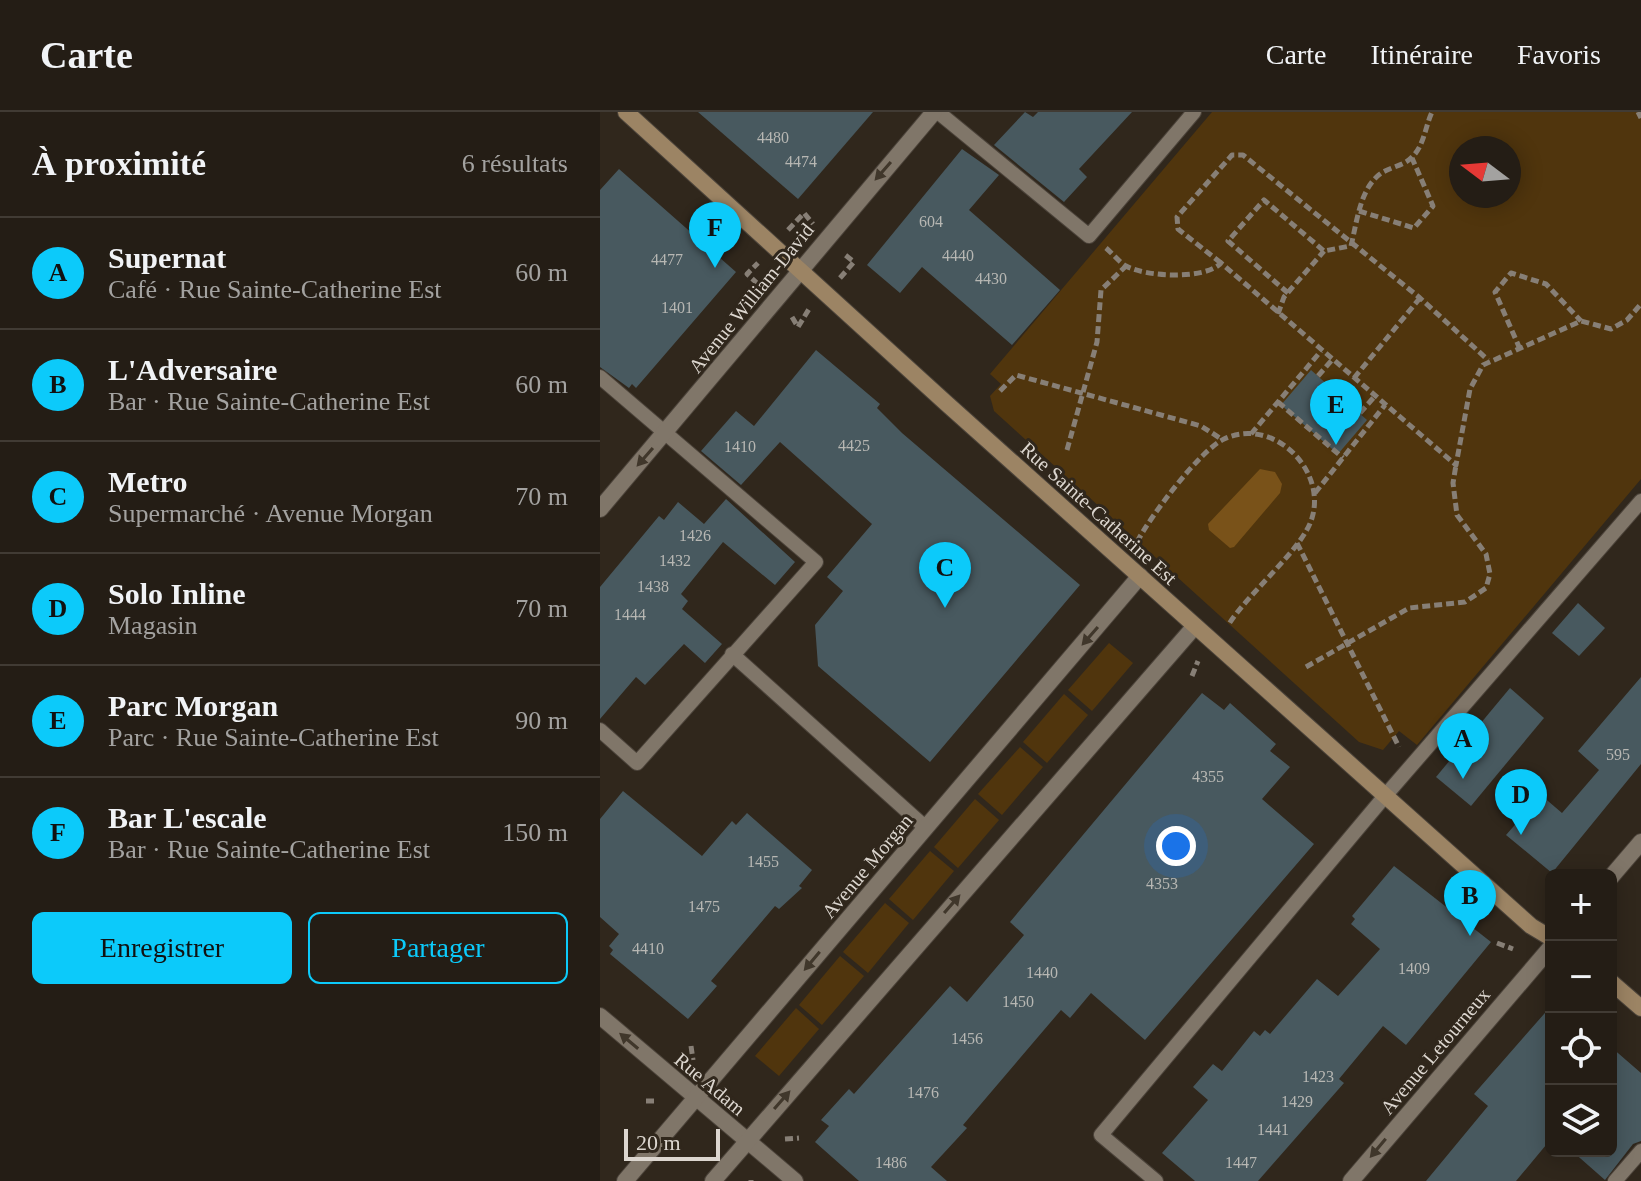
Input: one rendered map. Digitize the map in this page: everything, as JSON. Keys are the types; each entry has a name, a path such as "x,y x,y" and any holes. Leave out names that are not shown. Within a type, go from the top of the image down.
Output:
{"street":[{"name":"Rue Sainte-Catherine Est","path":"626,112 1195,626 1531,926 1545,934"},
{"name":"Avenue William-David","path":"600,509 799,270 936,112"},
{"name":"Avenue Morgan","path":"625,1181 1140,576"},
{"path":"713,1181 1195,626"},
{"path":"1617,870 1641,842"},
{"name":"Avenue Letourneux","path":"1351,1181 1545,954"},
{"path":"1617,987 1641,1008"},
{"name":"Rue Adam","path":"600,1016 795,1181"}],"lane":[{"path":"936,112 1089,236 1194,112"},
{"path":"600,377 816,562 637,763 600,730"},
{"path":"1156,1181 1101,1135 1385,796 1641,501"},
{"path":"732,654 926,828"},
{"path":"1615,1181 1641,1151"}],"path":[{"path":"1351,246 1359,211 1377,176 1412,158 1422,142 1432,112"},
{"path":"1638,112 1641,118"},
{"path":"1456,465 1178,229 1177,217 1232,155 1243,155 1351,246 1420,298 1488,360"},
{"path":"1359,211 1414,228 1433,206 1412,158"},
{"path":"1288,293 1228,241 1264,200 1324,251"},
{"path":"786,232 804,213 816,227"},
{"path":"1098,240 1126,266 1193,276 1206,274 1221,263"},
{"path":"1278,314 1288,293 1324,251 1351,246"},
{"path":"837,248 854,262 838,280"},
{"path":"759,263 747,274 763,288"},
{"path":"1067,450 1097,342 1101,290 1126,266"},
{"path":"1520,349 1495,292 1511,273 1546,284 1581,321 1611,329 1627,320 1641,304"},
{"path":"1354,378 1420,298"},
{"path":"787,310 798,327 809,309"},
{"path":"1306,667 1409,608 1465,602 1486,588 1490,574 1486,554 1457,515 1453,483 1470,389 1488,360 1581,321"},
{"path":"1250,435 1321,351"},
{"path":"1318,376 1332,360"},
{"path":"1000,391 1016,375 1201,426 1223,440"},
{"path":"1360,413 1375,396"},
{"path":"1278,402 1343,458"},
{"path":"1315,493 1385,405"},
{"path":"1137,543 1155,513 1209,450 1223,440 1250,435 1276,440 1291,450 1301,461 1315,493 1312,522 1239,607 1228,626"},
{"path":"1297,543 1350,643 1401,752"},
{"path":"1192,676 1199,660"},
{"path":"1497,943 1513,949"},
{"path":"691,1046 693,1060"},
{"path":"646,1101 658,1101"},
{"path":"785,1139 799,1138"}],"shaded area":[{"path":"1212,112 1641,112 1641,479 1417,745 1399,731 1383,750 1359,742 994,411 990,396 1001,384 990,374"},
{"path":"1260,469 1275,472 1282,484 1280,493 1230,548 1209,530 1208,524"},
{"path":"1109,643 1133,663 1092,711 1068,690"},
{"path":"1064,694 1088,715 1047,763 1023,742"},
{"path":"1020,747 1043,767 1002,815 978,794"},
{"path":"975,799 999,820 958,868 934,847"},
{"path":"930,851 954,871 913,920 889,899"},
{"path":"885,903 909,923 868,973 843,952"},
{"path":"840,956 864,976 822,1025 799,1005"},
{"path":"796,1008 819,1029 779,1076 755,1056"}],"building":[{"path":"698,112 873,112 798,199"},
{"path":"1025,112 1033,117 1038,112 1132,112 1079,169 1087,177 1064,202 994,145"},
{"path":"962,149 999,175 969,210 1060,290 1012,345 922,267 900,293 867,265"},
{"path":"619,169 736,272 636,388 632,384 629,388 600,367 600,190"},
{"path":"816,350 880,404 877,408 902,433 1080,585 930,762 818,666 815,625 843,591 827,577 872,524 780,442 741,485 701,451 736,411 754,426"},
{"path":"1311,370 1367,420 1338,454 1281,405"},
{"path":"726,499 795,562 775,585 723,542 681,594 688,601 682,609 722,644 705,663 684,644 645,685 636,677 600,719 600,587 659,516 664,520 678,502 704,524"},
{"path":"1578,603 1605,628 1579,656 1552,633"},
{"path":"1641,677 1641,764 1555,869 1547,869 1506,835 1541,795 1562,813 1599,770 1578,751"},
{"path":"1510,688 1544,718 1471,806 1436,777"},
{"path":"1202,693 1224,710 1230,703 1276,744 1270,751 1290,767 1262,799 1314,844 1145,1040 1091,993 1070,1018 1061,1010 963,1125 967,1128 931,1167 947,1181 859,1181 815,1142 829,1126 821,1120 849,1089 854,1094 950,986 967,1002 1024,935 1010,922"},
{"path":"623,791 702,856 732,821 736,825 747,813 812,870 799,886 802,888 779,909 775,906 711,981 717,986 688,1019 610,954 613,950 609,946 619,934 600,917 600,819"},
{"path":"1394,866 1491,942 1406,1045 1383,1026 1339,1079 1344,1083 1258,1181 1195,1181 1162,1153 1208,1100 1193,1087 1213,1064 1222,1071 1254,1031 1260,1036 1265,1030 1270,1034 1317,979 1338,996 1380,949 1351,924 1355,919 1352,916"},
{"path":"1545,1013 1545,1146 1516,1181 1426,1181 1488,1106 1474,1094"},
{"path":"1617,1052 1641,1073 1641,1141 1633,1144 1605,1180 1579,1157 1617,1157"}],"place":[{"name":"Bar L'escale","path":"715,268"},
{"name":"Parc Morgan","path":"1336,445"},
{"name":"Metro","path":"945,608"},
{"name":"Supernat","path":"1463,779"},
{"name":"Solo Inline","path":"1521,835"},
{"name":"L'Adversaire","path":"1470,936"}]}
